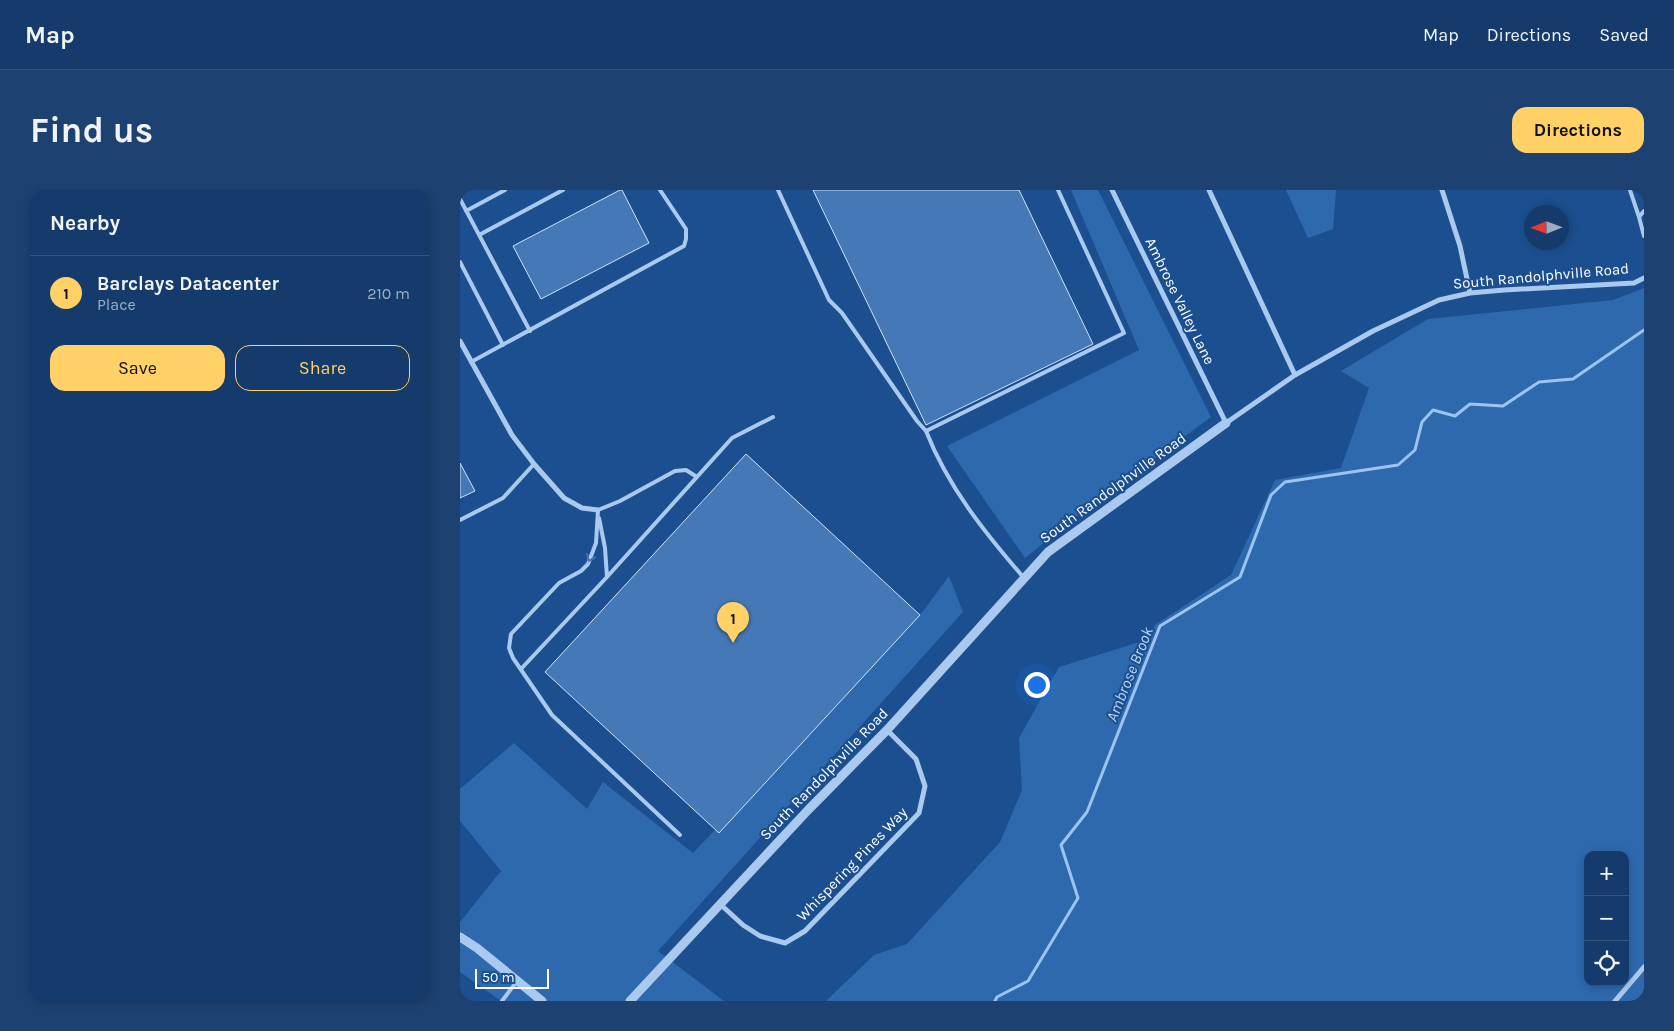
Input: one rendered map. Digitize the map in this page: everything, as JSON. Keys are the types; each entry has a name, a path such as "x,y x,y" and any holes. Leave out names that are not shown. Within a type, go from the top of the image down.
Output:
{"street":[{"name":"Ambrose Valley Lane","path":"1112,190 1226,423"},
{"path":"1209,190 1295,375"},
{"path":"1442,190 1460,246 1470,293"},
{"name":"South Randolphville Road","path":"630,1001 809,809 887,730 1048,552 1226,423 1295,375 1373,331 1439,300 1470,293 1634,283 1644,278"},
{"path":"460,342 512,435 534,464 564,498 582,508 598,510"},
{"name":"Whispering Pines Way","path":"720,904 743,925 760,936 785,943 805,931 919,814 925,786 916,759 887,730"},
{"path":"460,937 477,948 542,1001"},
{"path":"1615,1001 1644,967"}],"lane":[{"path":"466,211 506,190"},
{"path":"479,235 555,192 563,190"},
{"path":"471,362 684,246 686,229 660,190"},
{"path":"778,190 829,300 842,313 917,421 926,431 944,469 982,528 1024,578"},
{"path":"926,431 1124,333 1058,190"},
{"path":"1630,190 1644,236"},
{"path":"460,199 530,330"},
{"path":"1638,216 1644,211"},
{"path":"460,262 503,345"},
{"path":"521,669 732,438 772,416"},
{"path":"460,520 503,498 534,464"},
{"path":"598,510 620,501 675,471 686,470 698,477"},
{"path":"598,510 606,577"},
{"path":"598,510 596,543 588,564 581,571 559,583 511,634 509,648 513,658 558,722 680,834"},
{"path":"502,1001 518,981"}],"shaded area":[{"path":"1071,190 1098,190 1211,417 1086,509 1025,558 947,446 1139,350"},
{"path":"1286,190 1336,190 1333,229 1308,238"},
{"path":"1644,288 1644,1001 826,1001 874,955 907,944 1000,842 1022,790 1019,738 1059,667 1149,639 1155,625 1231,575 1275,480 1341,468 1369,388 1341,371 1428,319 1613,300"},
{"path":"949,576 963,612 658,951 724,1001 501,1001 460,972 460,922 501,871 460,821 460,789 514,743 587,809 603,782 693,853 924,610"}],"building":[{"path":"622,190 649,243 541,299 513,246"},
{"path":"813,190 1019,190 1093,344 926,425"},
{"path":"746,454 920,615 719,833 545,672"},
{"path":"460,463 475,491 460,498"}],"waterway":[{"name":"Ambrose Brook","path":"995,1001 997,997 1028,981 1078,898 1061,845 1087,812 1160,626 1240,577 1271,495 1285,482 1398,465 1415,450 1422,422 1433,410 1455,416 1470,404 1503,406 1539,382 1573,379 1644,330"}],"place":[{"name":"Barclays Datacenter","path":"733,643"}]}
